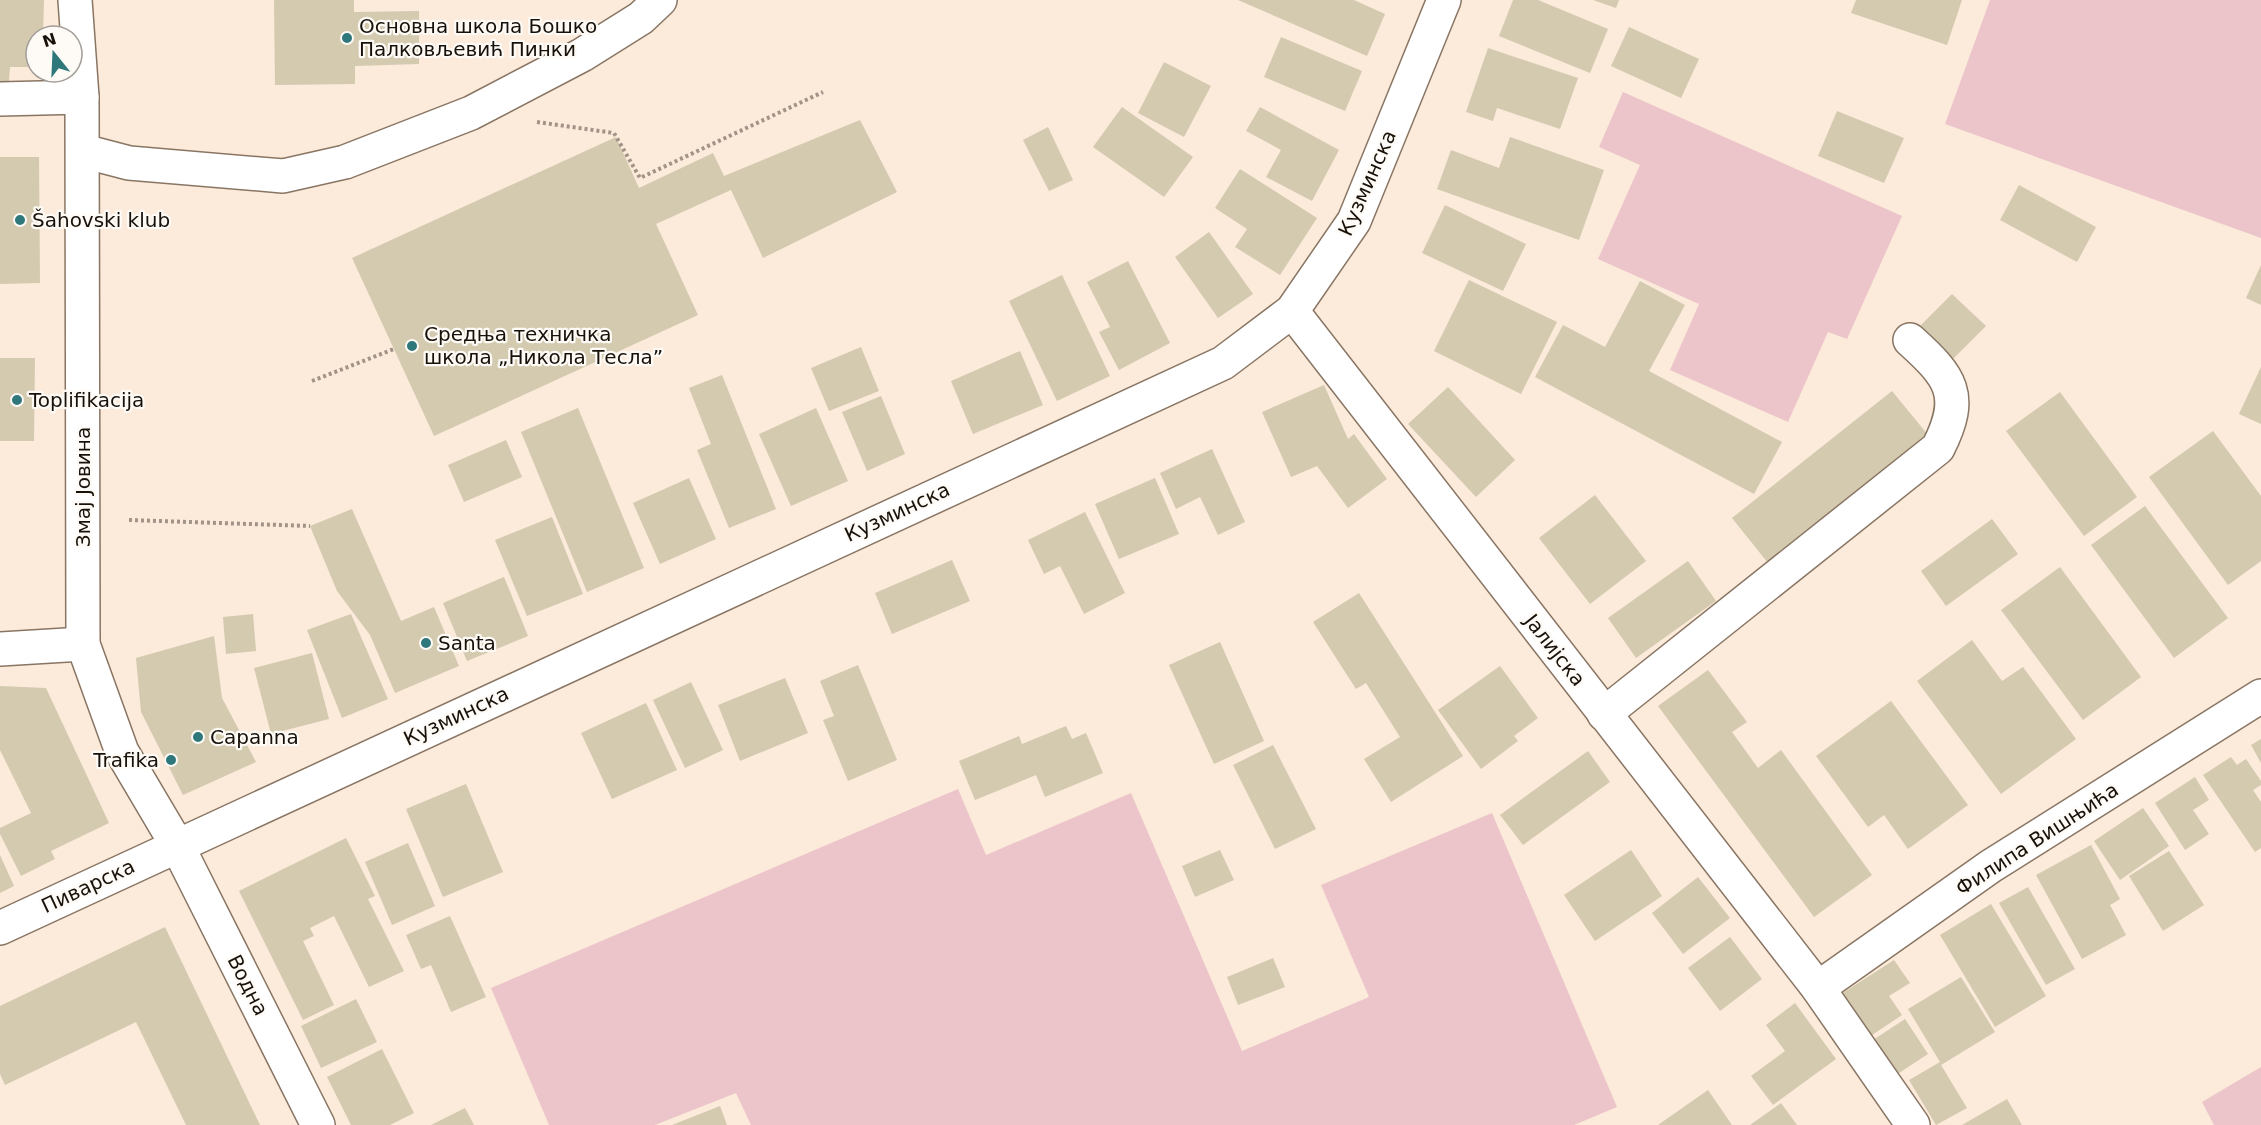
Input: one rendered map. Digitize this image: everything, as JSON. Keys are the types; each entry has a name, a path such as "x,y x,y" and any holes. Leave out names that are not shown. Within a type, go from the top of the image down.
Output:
{"street":[{"name":"Змај Јовина","path":"75,0 82,97 83,151 83,644 122,752 177,844"},
{"path":"83,151 129,163 283,176 345,162 471,113 582,55 641,18 660,0"},
{"name":"Кузминска","path":"177,844 1223,363 1292,311 1354,221 1444,0"},
{"path":"0,99 82,97"},
{"name":"Јалијска","path":"1292,311 1818,988 1906,1122"},
{"path":"1604,714 1938,448 1953,412 1950,389 1940,367 1910,340"},
{"path":"0,649 83,644"},
{"name":"Филипа Вишњића","path":"1818,988 1991,866 2261,696"},
{"name":"Пиварска","path":"0,928 177,844"},
{"name":"Водна","path":"177,844 318,1125"}],"path":[{"path":"471,113 614,133 640,178 823,92"},
{"path":"312,381 394,348"},
{"path":"129,520 310,526"}],"shaded area":[{"path":"1990,0 2261,0 2261,238 1945,124"},
{"path":"1623,92 1902,216 1847,339 1828,332 1788,422 1670,370 1699,304 1598,259 1640,165 1599,147"},
{"path":"958,789 986,855 1131,793 1242,1051 1369,997 1321,885 1492,813 1617,1107 1574,1125 751,1125 736,1093 655,1125 549,1125 491,988"},
{"path":"2261,1067 2261,1125 2214,1125 2202,1102"}],"building":[{"path":"0,0 44,0 43,24 24,24 24,67 10,67 9,81 0,81"},
{"name":"Основна школа Бошко Палковљевић Пинки","path":"274,0 354,0 354,12 419,11 419,64 355,66 355,84 275,85"},
{"path":"1238,0 1354,0 1385,14 1367,56"},
{"path":"1513,0 1538,0 1608,29 1590,73 1499,36"},
{"path":"1593,0 1619,0 1616,8"},
{"path":"1856,0 1962,0 1947,45 1851,13"},
{"path":"1629,27 1699,59 1681,98 1611,66"},
{"path":"1281,37 1362,71 1345,111 1264,77"},
{"path":"1488,48 1578,78 1560,129 1497,108 1493,121 1466,112"},
{"path":"1164,62 1211,86 1184,137 1138,113"},
{"path":"1122,107 1193,157 1164,197 1093,147"},
{"path":"1260,107 1339,150 1312,201 1266,177 1281,150 1246,131"},
{"path":"1837,111 1904,138 1884,183 1818,156"},
{"path":"860,120 897,192 763,258 731,190 656,224 698,315 434,436 352,258 616,137 639,188 713,153 724,176"},
{"path":"1048,127 1073,180 1049,191 1023,140"},
{"path":"1510,137 1604,170 1579,240 1437,189 1451,150 1499,168"},
{"name":"Šahovski klub","path":"0,157 39,157 40,283 0,284"},
{"path":"1240,169 1317,218 1280,275 1235,247 1247,229 1215,208"},
{"path":"2019,185 2096,227 2077,262 2000,220"},
{"path":"1445,205 1526,244 1503,291 1422,253"},
{"path":"1209,232 1253,294 1218,318 1175,257"},
{"path":"1128,261 1170,343 1119,370 1099,332 1110,327 1087,282"},
{"path":"2261,265 2261,305 2246,298"},
{"path":"1062,275 1110,376 1057,401 1009,301"},
{"path":"1469,280 1557,322 1521,394 1434,351"},
{"path":"1640,281 1685,305 1649,371 1782,442 1754,494 1535,377 1563,325 1605,347"},
{"path":"1952,294 1986,326 1952,360 1919,327"},
{"path":"861,347 879,391 829,411 811,368"},
{"path":"1020,351 1043,405 973,434 951,381"},
{"name":"Toplifikacija","path":"0,358 35,358 34,441 0,441"},
{"path":"2261,367 2261,424 2239,414"},
{"path":"722,375 776,509 729,528 697,450 711,444 689,388"},
{"path":"1324,385 1348,439 1354,434 1387,479 1348,508 1317,466 1291,477 1262,412"},
{"path":"1448,387 1515,460 1476,497 1408,424"},
{"path":"1892,391 1933,441 1772,568 1732,518"},
{"path":"2060,392 2137,497 2084,536 2006,431"},
{"path":"881,396 905,454 867,471 842,412"},
{"path":"578,408 644,568 587,592 521,432"},
{"path":"816,408 848,481 791,506 759,434"},
{"path":"2213,431 2261,496 2261,561 2228,585 2149,477"},
{"path":"506,440 522,477 464,502 448,465"},
{"path":"1212,449 1245,522 1218,535 1200,497 1176,509 1160,473"},
{"path":"689,478 716,539 660,564 633,503"},
{"path":"1155,478 1179,534 1119,559 1095,504"},
{"path":"1595,495 1646,561 1590,604 1539,538"},
{"path":"2145,506 2228,618 2174,658 2091,545"},
{"name":"Santa","path":"352,509 401,621 434,607 459,666 395,693 370,635 337,591 310,526"},
{"path":"1085,512 1125,593 1084,614 1060,566 1044,574 1028,540"},
{"path":"552,517 583,594 527,616 495,540"},
{"path":"1992,519 2018,554 1946,606 1921,571"},
{"path":"952,560 970,601 892,634 875,593"},
{"path":"1688,561 1716,601 1636,658 1608,618"},
{"path":"2060,567 2141,677 2083,720 2001,610"},
{"path":"504,577 528,636 467,661 443,603"},
{"path":"1359,593 1463,756 1391,802 1364,759 1400,737 1366,683 1356,689 1313,622"},
{"path":"253,614 256,651 226,654 223,617"},
{"path":"351,614 388,699 342,718 307,630"},
{"name":"Capanna","path":"214,636 222,698 256,762 183,795 141,712 136,658"},
{"path":"1972,640 2002,681 2023,667 2076,739 2001,794 1917,681"},
{"path":"1220,642 1264,741 1214,764 1169,665"},
{"path":"312,653 329,719 271,734 254,668"},
{"path":"858,665 897,760 848,781 823,720 834,716 820,681"},
{"path":"1500,666 1538,718 1514,736 1518,741 1481,769 1438,710"},
{"path":"1708,670 1747,722 1732,732 1758,768 1781,750 1872,875 1814,917 1658,706"},
{"path":"785,678 808,733 740,761 718,705"},
{"path":"691,682 723,750 685,768 653,700"},
{"path":"0,686 46,688 109,823 51,851 55,859 21,876 0,834 0,828 31,813 0,750"},
{"path":"1891,701 1968,805 1908,849 1884,815 1868,827 1816,756"},
{"path":"646,703 677,770 612,799 581,733"},
{"path":"1066,726 1072,739 1086,733 1103,773 1045,797 1036,775 975,800 959,761 1019,736 1022,744"},
{"path":"2261,739 2261,763 2251,745"},
{"path":"1273,745 1316,829 1275,849 1233,765"},
{"path":"1588,751 1610,782 1523,845 1500,815"},
{"path":"2231,757 2237,765 2246,759 2261,781 2261,785 2253,790 2261,802 2261,848 2255,852 2203,775"},
{"path":"2195,777 2209,800 2193,810 2209,834 2185,850 2155,803"},
{"path":"466,784 503,872 443,897 406,809"},
{"path":"2143,808 2169,846 2120,880 2094,841"},
{"path":"346,838 375,896 368,899 404,971 369,987 334,916 310,928 314,936 303,941 334,1005 303,1020 239,891"},
{"path":"408,843 435,906 392,925 365,862"},
{"path":"2091,845 2120,899 2110,905 2126,935 2082,959 2036,875"},
{"path":"1220,850 1234,880 1195,897 1182,866"},
{"path":"1631,850 1662,896 1595,941 1564,895"},
{"path":"2169,851 2204,905 2163,931 2129,876"},
{"path":"0,855 14,886 0,893"},
{"path":"1698,877 1730,918 1683,954 1652,913"},
{"path":"2028,887 2075,969 2046,985 1999,903"},
{"path":"1991,904 2046,996 1995,1027 1940,935"},
{"path":"450,916 486,997 451,1012 431,965 421,969 406,935"},
{"path":"165,927 260,1125 186,1125 136,1022 5,1085 0,1074 0,1006"},
{"path":"1730,937 1762,979 1720,1011 1688,968"},
{"path":"1273,958 1285,987 1238,1005 1227,977"},
{"path":"1894,960 1910,983 1889,996 1902,1015 1866,1039 1838,996"},
{"path":"1961,977 1995,1032 1941,1065 1967,1108 1936,1125 1909,1080 1940,1062 1908,1009"},
{"path":"356,999 377,1042 321,1068 301,1026"},
{"path":"1795,1003 1836,1059 1773,1105 1751,1076 1785,1051 1766,1025"},
{"path":"1905,1019 1928,1054 1896,1075 1873,1040"},
{"path":"382,1049 414,1113 390,1125 351,1125 327,1077"},
{"path":"1708,1090 1732,1125 1658,1125"},
{"path":"2007,1099 2022,1125 1962,1125"},
{"path":"1781,1103 1797,1125 1750,1125"},
{"path":"720,1106 727,1125 672,1125"},
{"path":"465,1108 474,1125 431,1125"}],"place":[{"name":"Основна школа Бошко Палковљевић Пинки","path":"347,38"},
{"name":"Šahovski klub","path":"20,220"},
{"name":"Средња техничка школа „Никола Тесла”","path":"412,346"},
{"name":"Toplifikacija","path":"17,400"},
{"name":"Santa","path":"426,643"},
{"name":"Capanna","path":"198,737"},
{"name":"Trafika","path":"171,760"}]}
